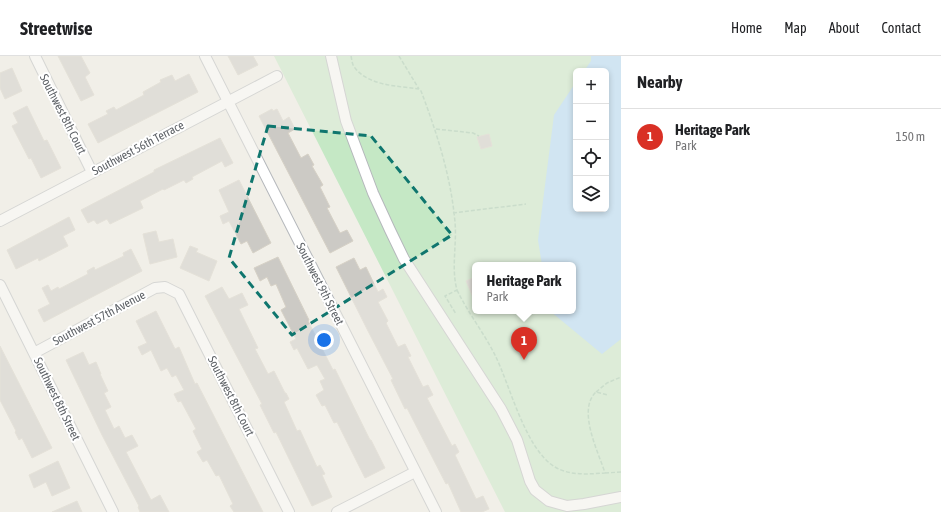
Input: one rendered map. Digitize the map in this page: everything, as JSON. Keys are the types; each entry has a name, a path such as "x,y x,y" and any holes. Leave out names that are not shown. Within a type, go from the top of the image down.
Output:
{"street":[{"name":"Southwest 8th Court","path":"35,56 92,172"},
{"name":"Southwest 9th Street","path":"205,56 436,512"},
{"path":"331,56 346,121 373,193 390,230 404,259 501,409 517,440 530,481 535,490 549,501 567,506 621,497"},
{"name":"Southwest 56th Terrace","path":"0,221 276,76"},
{"name":"Southwest 8th Street","path":"0,285 113,512"},
{"name":"Southwest 8th Court","path":"166,287 179,294 290,512"},
{"name":"Southwest 57th Avenue","path":"34,353 155,288 166,287"},
{"path":"337,512 415,472"}],"path":[{"path":"351,56 354,67 366,78 389,85 419,89"},
{"path":"401,56 421,91 436,129 452,195 456,254 454,277 457,290 464,304 487,340 519,416 528,433 546,459 555,467 565,471 585,474 621,472"},
{"path":"436,129 478,136"},
{"path":"454,213 526,204"},
{"path":"456,314 446,296 457,290"},
{"path":"605,473 591,430 587,412 591,398 596,392 607,383 621,377"},
{"path":"596,392 608,395"}],"highlighted area":[{"path":"268,126 371,136 452,235 292,335 229,258"}],"green space":[{"path":"274,56 621,56 621,512 505,512"}],"water":[{"path":"591,56 621,56 621,339 602,354 554,314 576,314 576,262 542,262 538,240 554,115 573,86 573,212 609,212 609,68 586,68 591,61"}],"building":[{"path":"58,56 81,56 90,73 85,77 94,95 81,101"},
{"path":"228,56 253,56 258,65 238,75"},
{"path":"12,68 22,91 5,99 0,88 0,73"},
{"path":"189,74 198,92 98,143 88,124 108,114 106,111 114,107 116,110 144,95 143,92 161,82 160,80 172,75 175,81"},
{"path":"27,106 44,141 47,140 61,168 41,178 31,158 29,159 12,126 18,123 13,113"},
{"path":"272,109 273,111 277,109 283,121 289,117 295,129 288,133 301,158 308,154 314,165 312,166 323,185 320,187 330,207 327,208 340,233 347,230 353,241 330,253 259,116"},
{"path":"489,134 492,146 481,149 477,137"},
{"path":"220,138 233,163 225,167 222,161 192,177 193,179 186,183 184,180 164,190 163,189 140,201 143,208 110,224 107,219 97,224 94,220 88,223 81,210 154,172 154,170"},
{"path":"239,180 271,243 253,253 247,241 241,244 229,221 223,224 220,216 229,212 219,190"},
{"path":"69,217 75,230 63,236 68,246 39,261 38,258 16,269 7,250"},
{"path":"156,231 159,242 173,239 177,257 150,264 143,234"},
{"path":"190,246 198,249 196,252 217,261 209,281 180,268"},
{"path":"131,249 142,271 44,322 38,310 50,304 42,288 48,285 51,291 58,287 59,289 88,274 87,271 94,267 95,270 124,256 123,253"},
{"path":"278,257 309,320 308,321 333,370 335,369 385,468 365,478 337,422 334,423 325,405 322,406 316,395 324,390 320,381 325,379 317,365 308,369 297,348 294,350 290,342 296,339 281,310 286,307 276,284 271,286 267,277 260,281 254,268"},
{"path":"354,258 360,270 366,267 378,292 383,289 387,297 378,302 388,321 386,323 398,347 405,344 411,356 408,357 423,387 428,385 433,395 427,398 452,446 455,444 459,452 455,455 476,499 483,496 489,509 482,512 461,512 448,483 446,484 407,408 405,409 391,380 393,379 336,267"},
{"path":"472,278 472,295 466,281"},
{"path":"222,287 229,299 242,293 248,305 239,309 258,348 255,349 268,374 274,371 286,393 289,399 284,402 297,431 300,430 317,467 320,465 325,474 322,475 332,497 312,506 276,432 274,433 260,405 262,404 205,296"},
{"path":"156,311 175,349 179,347 195,384 197,383 263,512 234,512 230,506 233,504 219,475 216,476 207,460 203,462 197,452 202,449 193,431 196,429 181,401 178,402 174,394 184,390 176,375 172,377 167,368 161,371 151,350 142,355 138,347 147,343 136,321"},
{"path":"0,346 52,448 32,458 22,438 19,440 0,400"},
{"path":"83,352 89,365 96,362 108,391 104,393 111,407 105,410 114,429 119,426 125,438 132,435 138,446 126,452 151,500 160,495 169,512 140,512 139,506 102,435 66,360"},
{"path":"58,461 70,488 52,496 46,482 34,488 29,475"},
{"path":"77,501 82,512 52,512"}],"place":[{"name":"Heritage Park","path":"524,360"}]}
